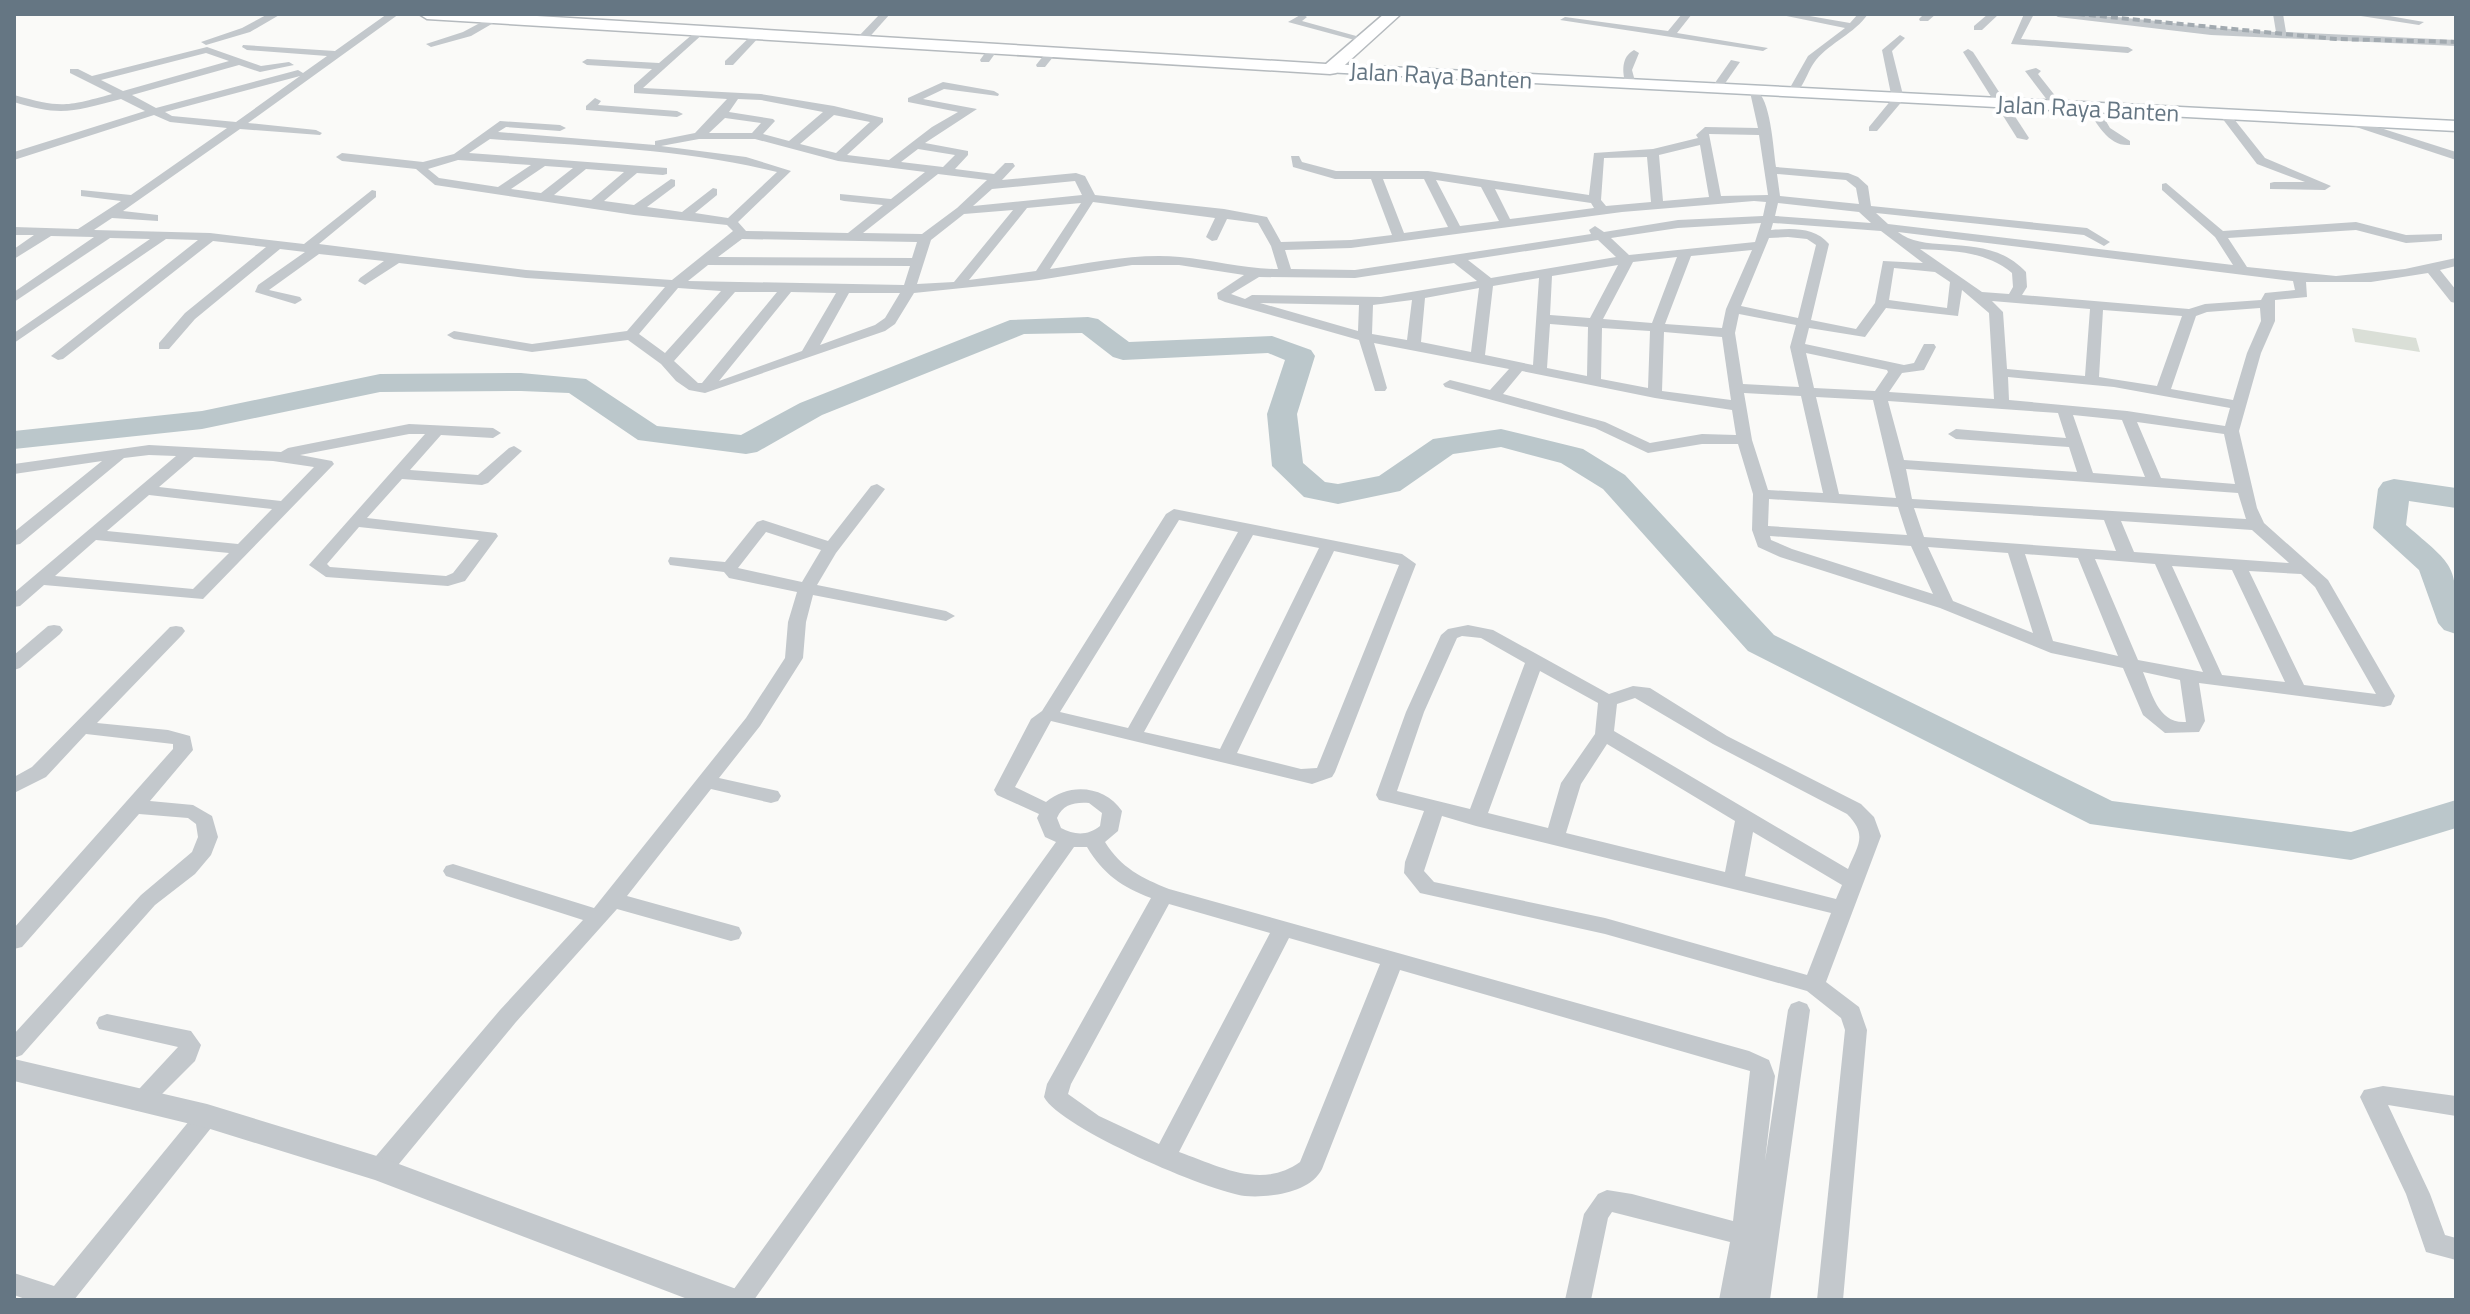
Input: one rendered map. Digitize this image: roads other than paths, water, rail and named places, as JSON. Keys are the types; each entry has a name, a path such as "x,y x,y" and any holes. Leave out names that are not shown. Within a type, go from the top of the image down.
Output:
{"main road":[{"name":"Jalan Raya Banten","path":"427,14 863,38 989,54 1052,52 1715,90 2456,126"},
{"path":"1330,69 1393,14"}],"street":[{"path":"206,42 246,30 276,14"},
{"path":"80,233 134,199 312,69 394,14"},
{"path":"863,38 885,14"},
{"path":"1672,33 1687,14"},
{"path":"1782,14 1853,27"},
{"path":"1792,93 1812,58 1853,27 1863,14"},
{"path":"1978,28 1994,14"},
{"path":"2029,14 2015,42 2128,50"},
{"path":"2065,14 2246,35 2456,42"},
{"path":"2095,14 2226,24 2281,33 2456,42"},
{"path":"2278,14 2281,33"},
{"path":"2353,14 2418,18 2437,40"},
{"path":"1302,17 1293,22 1362,39"},
{"path":"431,44 467,34 497,18"},
{"path":"1565,20 1763,48"},
{"path":"696,27 638,87 638,91 735,95 834,109 879,120 838,157"},
{"path":"729,63 757,33"},
{"path":"1873,129 1898,99 1887,50 1900,38"},
{"path":"247,47 333,55"},
{"path":"92,79 207,50 267,69 333,55"},
{"path":"1041,65 1052,52"},
{"path":"1968,52 2023,138"},
{"path":"1631,85 1627,70 1634,53"},
{"path":"14,98 45,108 71,109 239,62"},
{"path":"587,62 660,66"},
{"path":"1715,90 1735,62"},
{"path":"14,156 157,111 312,69"},
{"path":"74,71 170,119 316,133"},
{"path":"2036,71 2030,71 2058,107"},
{"path":"891,164 994,94 943,85 912,100 969,110"},
{"path":"1755,92 1761,108 1774,197 1763,239 1733,309 1728,333 1744,440 1761,494 1760,530 1764,543 1786,553 1946,604 2045,643 2129,665 2373,702 2384,701 2386,696 2322,584 2257,525 2244,489 2231,431 2268,321 2266,297 2302,294 2299,278"},
{"path":"643,146 696,94"},
{"path":"699,136 722,114 735,95"},
{"path":"595,101 590,108 677,114"},
{"path":"2093,108 2106,130 2126,143"},
{"path":"793,144 834,109"},
{"path":"722,114 769,121 755,136"},
{"path":"2226,116 2261,161 2326,185 2274,186"},
{"path":"2345,120 2456,156"},
{"path":"1715,199 1702,135 1705,130 1763,132"},
{"path":"342,157 423,166 458,156 488,135 643,146 746,161 785,171 706,261 673,286 631,335 532,348 454,335"},
{"path":"643,146 699,136 755,136 838,157 941,170 995,181 1076,177 1081,179 1090,198"},
{"path":"1598,205 1598,155 1653,153 1705,140"},
{"path":"851,237 890,202 964,153 916,145"},
{"path":"328,166 355,147"},
{"path":"1653,153 1657,204"},
{"path":"458,156 663,171"},
{"path":"476,167 489,158"},
{"path":"1295,158 1297,164 1329,174 1428,175 1598,205 1774,197 1865,211 2087,232 2104,242"},
{"path":"499,192 543,162"},
{"path":"542,198 584,165"},
{"path":"423,166 423,174 430,179 450,184 683,217 735,228 851,237 925,238"},
{"path":"631,335 666,361 681,378 694,387 705,389 723,387 809,351 888,324 909,289 925,238 961,211 1009,166"},
{"path":"592,205 634,169"},
{"path":"1768,170 1848,177 1860,182 1866,189 1865,211"},
{"path":"1376,175 1400,238"},
{"path":"1428,175 1456,231"},
{"path":"450,184 463,176"},
{"path":"634,211 671,183"},
{"path":"1486,184 1506,223"},
{"path":"2166,187 2220,235 2244,272"},
{"path":"683,217 713,192"},
{"path":"85,193 134,199"},
{"path":"295,300 269,295 262,292 263,288 372,194"},
{"path":"1552,195 1627,261"},
{"path":"844,197 890,202"},
{"path":"1039,276 1090,198"},
{"path":"961,211 1090,198 1263,220 1277,246 1286,274"},
{"path":"1277,246 1351,244 1456,231 1574,214 1598,205"},
{"path":"958,286 1022,206"},
{"path":"1865,211 1996,312 1999,320 1998,372 2002,403"},
{"path":"1212,237 1224,213"},
{"path":"111,214 154,218"},
{"path":"14,231 210,237 526,274 731,288 909,289 958,286 1132,261 1179,261 1256,273 1355,274 1678,224 1769,219 1881,225 2299,278 2347,280 2433,270 2456,262"},
{"path":"2220,235 2356,226 2406,239 2437,237"},
{"path":"1346,228 1351,244"},
{"path":"14,255 48,232"},
{"path":"14,298 109,233"},
{"path":"14,339 166,234"},
{"path":"1230,299 1366,302 1546,271 1810,235 1821,241 1797,347 1805,392 1832,497"},
{"path":"58,356 210,237"},
{"path":"1377,240 1395,270"},
{"path":"1903,243 1975,251 2005,262 2019,272 2020,287 2014,297"},
{"path":"164,346 190,316 278,244"},
{"path":"1655,394 1657,327 1686,251"},
{"path":"365,281 397,258"},
{"path":"1458,259 1487,282"},
{"path":"706,261 917,262"},
{"path":"1594,381 1595,322 1627,261"},
{"path":"1733,309 1860,334 1882,303 1891,262 1937,268"},
{"path":"2433,270 2456,299"},
{"path":"1540,370 1546,271"},
{"path":"1256,273 1223,296 1365,337 1655,394 1738,406"},
{"path":"1477,358 1487,282"},
{"path":"1882,303 1953,313 1956,282"},
{"path":"666,361 731,288"},
{"path":"705,389 788,288"},
{"path":"809,351 845,288"},
{"path":"1414,345 1419,293"},
{"path":"1979,296 2190,313 2213,307 2266,304"},
{"path":"1366,302 1365,337 1380,388"},
{"path":"2092,380 2097,305"},
{"path":"2163,390 2190,313"},
{"path":"1542,319 1728,333"},
{"path":"1797,347 1887,364 1893,368 1919,367 1929,347"},
{"path":"1493,396 1519,366"},
{"path":"1893,368 1895,372 1879,396 1902,482 1904,502 1917,541 1946,604"},
{"path":"1998,372 2092,380 2238,405"},
{"path":"1450,384 1600,425 1648,448 1680,446 1702,439 1744,440"},
{"path":"1736,388 2002,403 2127,415 2231,431"},
{"path":"2064,409 2087,477"},
{"path":"2127,415 2155,483"},
{"path":"273,456 409,429 493,433"},
{"path":"356,522 486,533 490,536 489,541 454,580 320,570 317,565 438,429"},
{"path":"1956,434 2076,443"},
{"path":"14,469 149,450 273,456 326,464 197,595 42,580"},
{"path":"397,474 482,480 514,451"},
{"path":"14,602 190,452"},
{"path":"14,540 118,456"},
{"path":"1896,464 2244,489"},
{"path":"380,1169 508,1016 606,909 753,722 794,658 798,646 796,623 807,588 832,548 877,489"},
{"path":"147,490 286,506"},
{"path":"1761,494 2257,525"},
{"path":"1049,715 1312,777 1325,772 1408,564 1402,559 1328,546 1183,513 1169,517 1049,715 1040,719 1004,790 1049,811"},
{"path":"2110,515 2127,557"},
{"path":"729,568 763,525 832,548"},
{"path":"1134,733 1248,529"},
{"path":"1760,530 2304,569"},
{"path":"94,535 243,549"},
{"path":"1227,755 1328,546"},
{"path":"2015,548 2045,643"},
{"path":"2084,553 2152,715 2172,729 2192,728 2196,721 2189,676"},
{"path":"2161,560 2214,677"},
{"path":"676,561 729,568 735,574 946,616"},
{"path":"2238,565 2295,685 2294,690"},
{"path":"1814,985 1871,836 1867,822 1854,809 1720,740 1643,692 1633,692 1608,701 1487,634 1468,629 1450,635 1415,712 1386,795 1843,908"},
{"path":"14,664 54,630"},
{"path":"14,786 39,772 176,631"},
{"path":"1476,819 1535,661"},
{"path":"1555,837 1571,783 1604,734 1608,701"},
{"path":"14,941 136,807 183,750 183,740 168,736 83,728"},
{"path":"1604,734 1855,883"},
{"path":"707,782 771,796"},
{"path":"1072,797 1101,800 1112,811 1113,818 1106,831 1094,841 1068,840 1052,832 1048,825 1049,811 1062,800 1072,797"},
{"path":"14,1049 148,900 201,855 208,837 205,821 193,812 136,807"},
{"path":"1435,809 1415,862 1414,873 1427,888 1605,926 1814,985 1851,1013 1856,1030 1830,1300"},
{"path":"1734,880 1746,818"},
{"path":"739,1300 1068,840"},
{"path":"1094,841 1108,866 1119,877 1163,895 1749,1060 1761,1066 1763,1076 1744,1235 1732,1300"},
{"path":"453,871 606,909 731,933"},
{"path":"1163,895 1059,1084 1056,1097 1064,1107 1088,1123 1241,1185 1267,1187 1292,1182 1310,1169 1393,960"},
{"path":"1165,1155 1283,929"},
{"path":"1757,1300 1799,1010"},
{"path":"107,1023 183,1037 190,1045 187,1055 139,1102"},
{"path":"14,1070 207,1116 380,1169 728,1300"},
{"path":"2456,1106 2383,1095 2372,1097 2418,1194 2435,1244 2456,1249"},
{"path":"14,1284 58,1299 207,1116"},
{"path":"1578,1300 1596,1214 1607,1201 1744,1235"}],"waterway":[{"path":"14,440 202,420 380,383 521,382 576,385 649,434 746,445 811,409 1020,326 1088,325 1123,351 1272,344 1301,356 1282,414 1288,466 1315,490 1338,494 1389,484 1444,446 1501,438 1572,456 1614,482 1761,643 2104,814 2351,846 2456,814"},
{"path":"2456,498 2394,489 2389,528 2434,566 2456,623"}],"railway":[{"path":"2078,14 2336,39 2456,42"}]}
